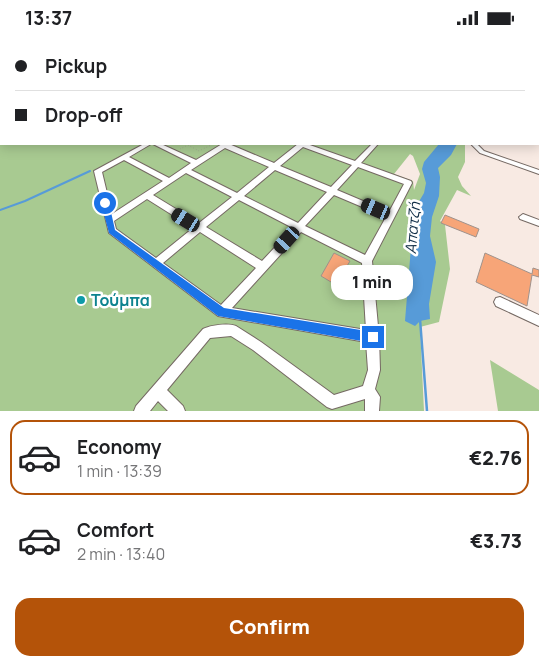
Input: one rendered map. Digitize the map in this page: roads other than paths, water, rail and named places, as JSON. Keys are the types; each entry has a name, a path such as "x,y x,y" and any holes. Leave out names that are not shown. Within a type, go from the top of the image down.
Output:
{"street":[{"path":"523,217 539,223"}],"lane":[{"path":"146,145 98,171 112,231 222,313 373,337"},
{"path":"158,145 196,163"},
{"path":"109,220 223,145"},
{"path":"227,145 391,216"},
{"path":"156,263 301,145"},
{"path":"305,145 408,183 368,261 374,370 368,391"},
{"path":"222,313 373,145"},
{"path":"475,145 482,152 539,173"},
{"path":"124,157 169,181"},
{"path":"185,170 368,261"},
{"path":"146,195 264,267"},
{"path":"500,302 539,321"},
{"path":"142,411 207,333 232,330 257,346 332,402 368,391"},
{"path":"158,391 178,411"},
{"path":"368,391 373,397 372,411"}],"water":[{"path":"438,145 456,145 451,155 438,168 440,177 439,196 432,217 430,236 436,262 429,304 430,319 420,321 415,326 405,321 414,210 424,193 426,183 422,169 424,162"}],"waterway":[{"name":"Απατζή","path":"0,210 25,201 90,171"},
{"name":"Απατζή","path":"420,319 427,411"}],"place":[{"name":"Τούμπα","path":"81,300"}]}
